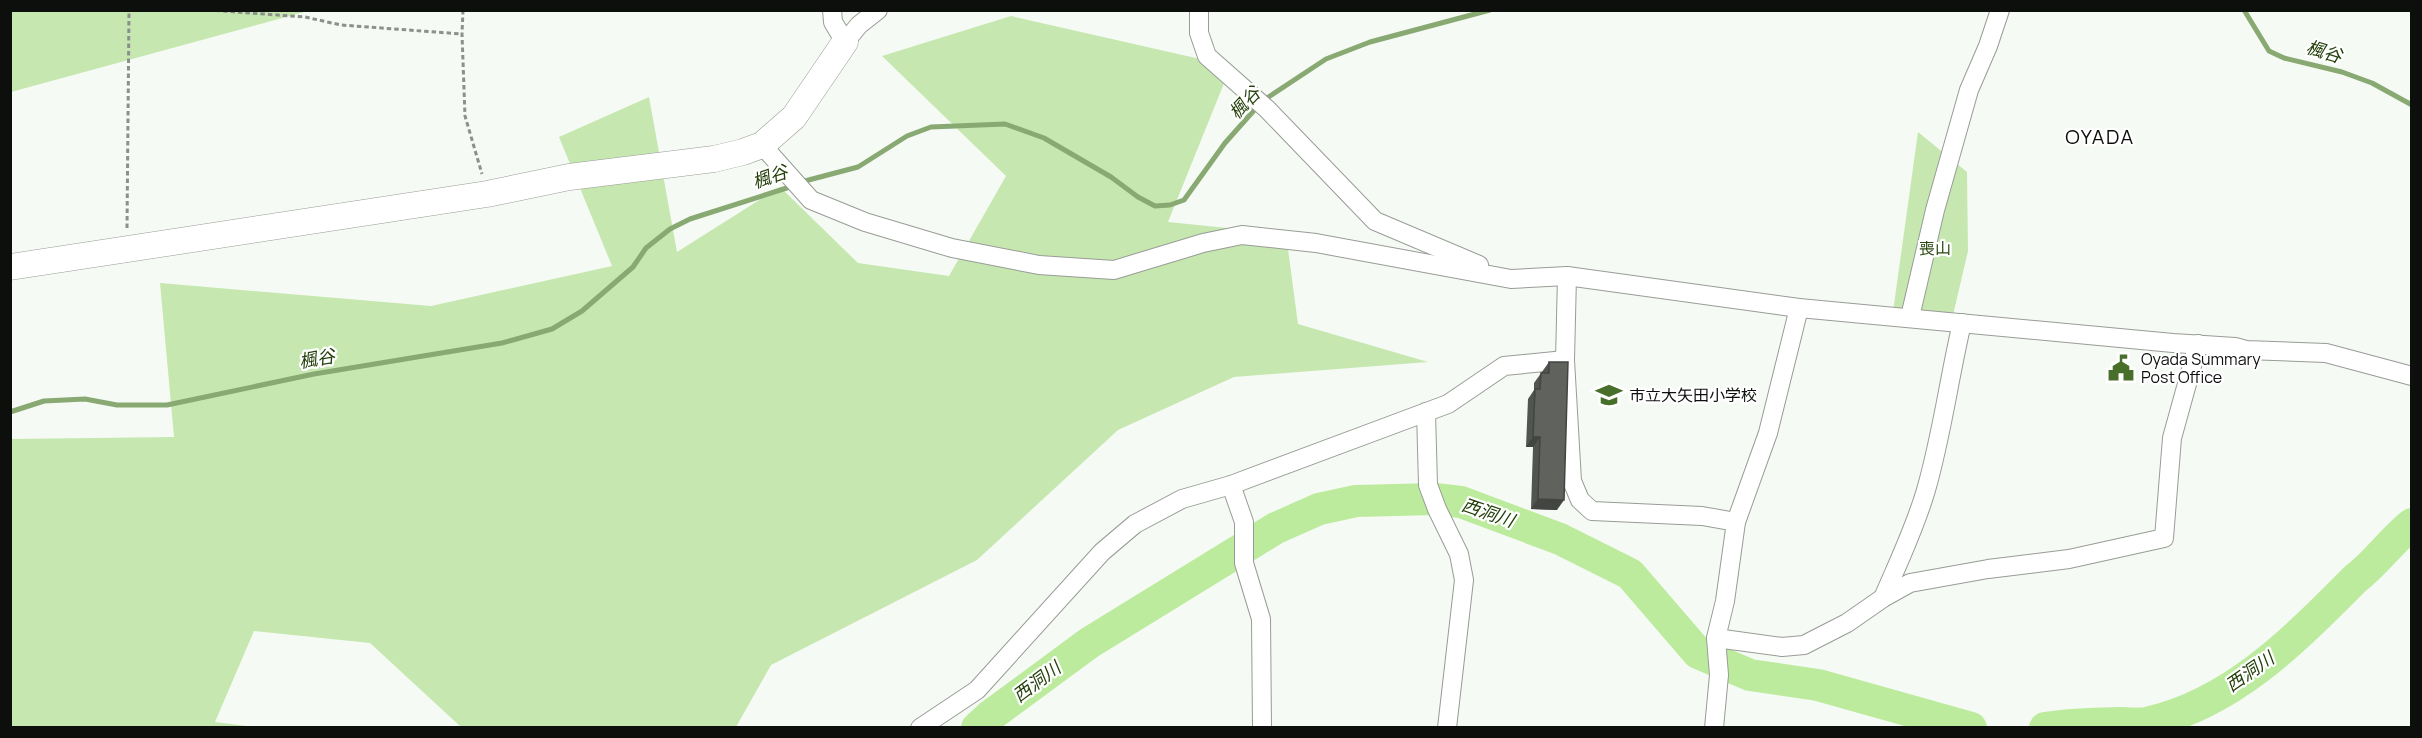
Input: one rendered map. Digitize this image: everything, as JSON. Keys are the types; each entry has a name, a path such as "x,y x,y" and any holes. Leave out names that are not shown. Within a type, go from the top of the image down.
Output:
{"street":[{"path":"832,10 833,22 844,42"},
{"path":"10,267 487,194 569,177 714,159 762,145 794,117 844,42 859,25 878,10"},
{"path":"1199,10 1199,33 1207,56 1267,109 1375,221 1511,279"},
{"path":"1910,317 1933,221 1969,90 1988,46 2000,10"},
{"path":"762,145 811,200 865,222 952,248 1039,265 1114,270 1203,243 1242,236 1317,243 1511,279 1567,276 1799,308 2235,347 2246,350 2326,353 2412,376"},
{"path":"1567,276 1565,360 1572,481 1580,500 1592,511 1702,516 1736,522"},
{"path":"1714,728 1719,675 1716,639 1725,601 1736,522 1768,433 1799,308"},
{"path":"1883,598 1909,540 1926,491 1962,322"},
{"path":"1716,639 1782,647 1804,645 1848,623 1883,598 1910,583 1988,569 2069,560 2164,538 2172,438 2198,344"},
{"path":"920,728 977,690 1102,552 1135,524 1182,499 1231,484 1448,404 1504,366 1565,360"},
{"path":"1426,412 1428,485 1459,554 1464,580 1447,728"},
{"path":"1231,484 1244,522 1244,563 1261,619 1262,728"}],"path":[{"path":"126,248 129,10"},
{"path":"208,10 305,17 341,25 462,34"},
{"path":"463,10 465,116 487,194"}],"green space":[{"path":"11,10 308,10 308,11 11,92"},
{"path":"1011,16 1231,66 1168,222 1286,234 1298,324 1428,362 1234,377 1118,430 977,560 771,665 736,727 461,727 370,643 254,631 215,722 255,727 11,727 10,439 174,437 160,283 431,306 612,266 559,137 649,97 677,252 780,187 858,263 949,276 1006,176 882,56"},
{"name":"喪山","path":"1918,132 1967,172 1968,251 1950,328 1892,319"}],"building":[{"path":"1549,362 1568,362 1564,500 1538,499 1540,437 1533,437 1535,389 1540,389 1541,373 1549,373"}],"waterway":[{"name":"楓谷","path":"1264,100 1326,59 1370,42 1490,10"},
{"name":"楓谷","path":"2244,10 2269,51 2284,58 2342,72 2372,83 2412,105"},
{"name":"楓谷","path":"801,182 858,167 907,136 931,127 1005,124 1044,138 1155,206 1170,205 1184,200 1225,143 1257,107"},
{"name":"楓谷","path":"10,412 44,401 85,399 117,405 167,405 314,374 502,343 552,329 582,311 633,267 646,248 670,229 690,219 793,186"},
{"name":"西洞川","path":"977,728 1089,643 1276,528 1319,509 1356,501 1435,499 1461,502 1560,539 1630,574 1698,653 1750,675 1818,685 1971,728"},
{"name":"西洞川","path":"2045,728 2081,724 2146,723 2181,713 2210,700 2237,684 2287,645 2412,524"}],"place":[{"name":"Oyada Summary Post Office","path":"2121,368"},
{"name":"市立大矢田小学校","path":"1609,395"}],"district":[{"name":"OYADA","path":"2100,137"}]}
